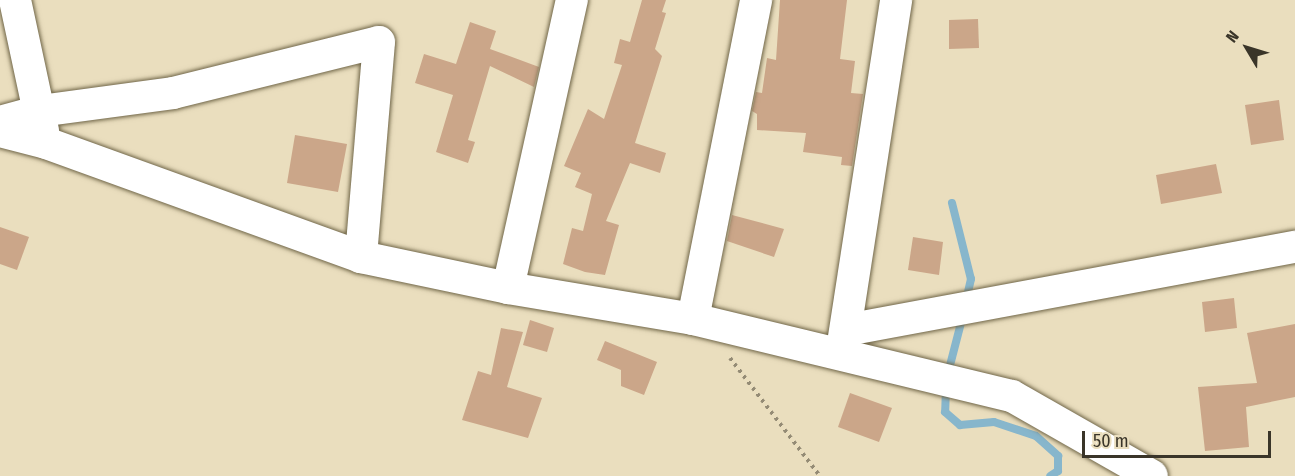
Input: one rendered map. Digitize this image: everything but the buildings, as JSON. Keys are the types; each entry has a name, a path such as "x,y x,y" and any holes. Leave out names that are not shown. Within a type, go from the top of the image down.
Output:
{"street":[{"path":"15,0 46,143"},
{"path":"508,288 572,0"},
{"path":"693,319 756,0"},
{"path":"844,342 896,0"},
{"path":"0,122 40,111 173,93 379,42 361,257"},
{"path":"0,131 46,143 361,257 508,288 844,342 1012,396 1152,476"},
{"path":"844,342 1295,247"}],"path":[{"path":"725,353 820,476"}],"waterway":[{"path":"952,203 971,279 966,301"},
{"path":"948,373 963,315"},
{"path":"946,388 945,412 960,425 994,422 1036,436 1058,456 1058,471 1050,476"}]}
